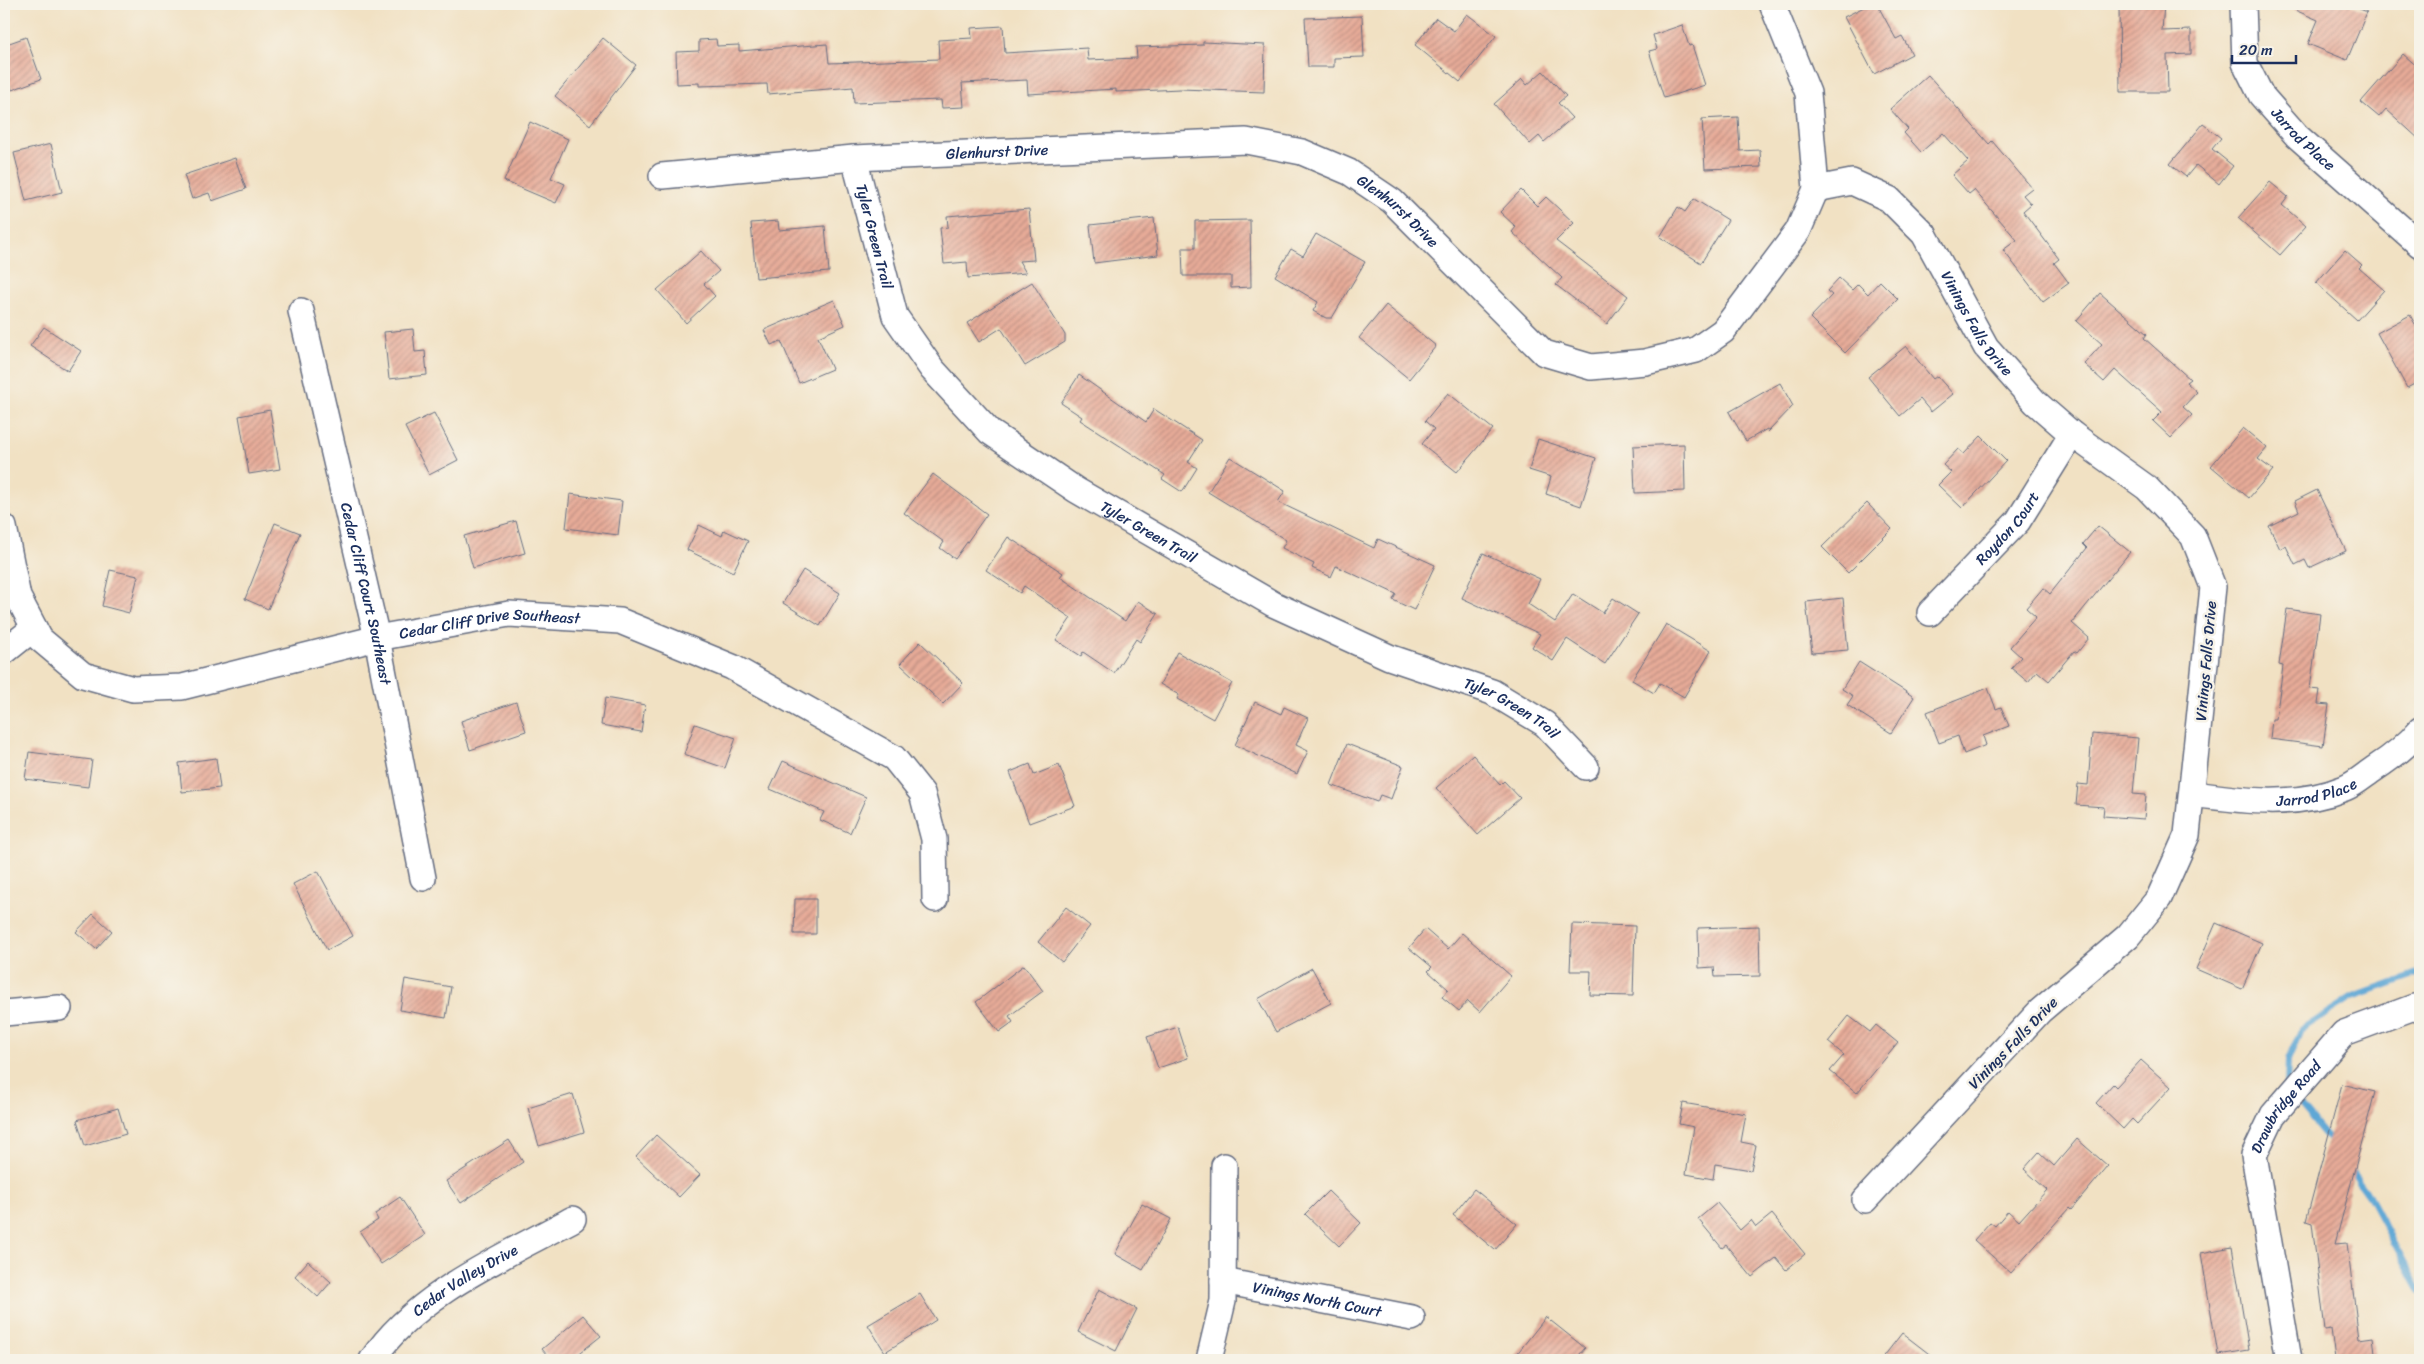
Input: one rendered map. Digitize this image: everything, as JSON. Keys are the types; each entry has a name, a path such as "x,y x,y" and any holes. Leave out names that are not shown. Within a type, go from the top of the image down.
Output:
{"street":[{"name":"Glenhurst Drive","path":"662,176 854,158 1246,141 1302,152 1349,172 1392,201 1544,353 1591,367 1645,362 1696,350 1723,331 1798,231 1816,190 1808,93 1772,4"},
{"name":"Jarrod Place","path":"2243,4 2246,63 2261,96 2297,136 2420,245"},
{"name":"Tyler Green Trail","path":"854,158 895,316 932,369 990,432 1076,490 1272,604 1389,657 1492,692 1546,724 1586,767"},
{"name":"Vinings Falls Drive","path":"1816,190 1852,182 1889,199 1924,234 1986,347 2035,402 2072,434 2148,488 2193,536 2212,587 2188,835 2159,898 2128,936 2040,1011 1865,1200"},
{"name":"Cedar Cliff Court Southeast","path":"301,311 377,638 422,878"},
{"name":"Roydon Court","path":"1930,613 2018,521 2072,434"},
{"name":"Cedar Cliff Drive Southeast","path":"4,527 18,598 40,639 83,675 133,689 182,687 377,638 509,614 620,621 732,667 894,758 922,793 934,838 935,900"},
{"path":"4,652 34,628"},
{"name":"Jarrod Place","path":"2193,794 2248,801 2298,800 2346,788 2388,760 2410,742 2420,730"},
{"name":"Drawbridge Road","path":"2289,1360 2254,1155 2273,1115 2344,1033 2414,1007 2420,1010"},
{"path":"4,1013 59,1008"},
{"path":"1208,1360 1223,1301 1224,1166"},
{"name":"Cedar Valley Drive","path":"372,1360 381,1346 432,1297 573,1218"},
{"name":"Vinings North Court","path":"1223,1281 1412,1318"}],"building":[{"path":"1870,4 1877,4 1896,39 1902,36 1912,54 1874,74 1844,17"},
{"path":"2119,4 2164,4 2162,31 2191,30 2191,54 2167,55 2168,92 2120,92"},
{"path":"2281,4 2348,4 2367,12 2347,60 2308,44 2318,20"},
{"path":"1467,14 1496,36 1460,82 1415,45 1436,18 1454,31"},
{"path":"1362,16 1364,57 1334,58 1334,67 1308,67 1305,18"},
{"path":"1682,25 1689,46 1692,45 1705,85 1664,98 1649,51 1657,49 1653,35"},
{"path":"1003,26 1005,53 1087,48 1088,60 1137,58 1136,47 1203,45 1203,42 1265,45 1264,92 1180,89 1116,92 1116,89 1028,94 1027,80 962,83 964,107 942,108 941,100 854,103 853,87 768,94 767,84 699,86 699,83 677,84 676,52 699,51 699,40 716,39 717,46 739,45 739,51 827,44 829,63 939,59 938,40 972,38 971,28"},
{"path":"26,37 41,79 12,90 4,68 4,45"},
{"path":"603,38 636,65 590,125 555,96"},
{"path":"2403,54 2420,69 2420,140 2386,109 2379,117 2361,102"},
{"path":"1543,71 1566,96 1558,103 1572,118 1544,142 1539,136 1530,144 1494,104 1522,79 1527,85"},
{"path":"1928,75 1989,144 1992,141 2032,188 2023,195 2031,204 2023,211 2059,259 2054,263 2069,283 2043,302 2003,250 2017,240 1974,190 1969,194 1952,175 1968,161 1943,133 1921,152 1904,133 1908,129 1890,109"},
{"path":"1738,117 1740,151 1760,150 1761,167 1705,169 1702,119"},
{"path":"530,122 568,139 551,178 565,184 556,203 504,181"},
{"path":"2203,124 2221,138 2212,149 2233,166 2219,184 2196,165 2186,177 2170,164"},
{"path":"51,144 62,192 26,201 14,153"},
{"path":"235,158 246,189 212,201 209,193 192,199 184,175"},
{"path":"2270,182 2288,197 2282,205 2306,226 2280,255 2238,218"},
{"path":"1521,190 1537,206 1546,197 1574,223 1556,241 1628,296 1607,324 1556,285 1562,278 1512,232 1516,227 1500,212"},
{"path":"1694,199 1728,220 1701,263 1660,237 1678,207 1685,212"},
{"path":"1029,209 1034,260 1019,261 1026,273 968,278 967,262 944,264 940,228 948,227 947,216"},
{"path":"1154,218 1158,255 1094,263 1090,225"},
{"path":"1250,220 1251,287 1231,288 1231,276 1183,276 1182,248 1195,248 1195,221"},
{"path":"778,221 779,230 825,226 829,272 756,278 751,223"},
{"path":"1316,234 1365,262 1332,318 1326,318 1313,311 1318,302 1275,276 1291,249 1303,256"},
{"path":"2345,250 2362,265 2359,268 2384,290 2357,320 2316,283"},
{"path":"701,251 719,271 704,284 715,296 686,323 657,290"},
{"path":"1839,278 1852,290 1858,284 1868,294 1880,281 1898,299 1845,353 1810,318 1832,295 1827,291"},
{"path":"1032,282 1065,335 1065,342 1025,366 1001,328 979,342 967,323"},
{"path":"2100,293 2147,334 2144,338 2190,379 2186,382 2197,392 2183,407 2192,415 2171,438 2153,421 2162,412 2115,370 2104,382 2084,364 2102,344 2076,321"},
{"path":"834,300 845,325 818,337 832,369 799,383 781,341 771,345 764,330"},
{"path":"1386,305 1436,346 1409,379 1359,338"},
{"path":"2410,315 2420,333 2420,381 2407,388 2377,333"},
{"path":"44,327 81,351 68,371 30,346"},
{"path":"413,329 415,352 425,351 427,375 389,379 384,332"},
{"path":"1906,346 1933,379 1937,376 1953,394 1931,412 1920,399 1900,416 1868,377"},
{"path":"1079,375 1146,422 1154,409 1202,440 1188,462 1197,468 1182,492 1162,479 1165,475 1080,420 1082,417 1061,403"},
{"path":"1780,383 1793,406 1768,432 1767,429 1746,441 1729,412"},
{"path":"1448,393 1493,429 1457,472 1422,444 1434,429 1425,421"},
{"path":"270,410 280,469 249,474 239,416"},
{"path":"434,413 458,460 429,475 405,427"},
{"path":"2243,428 2267,448 2258,459 2273,470 2249,498 2211,466"},
{"path":"1981,436 2006,461 1962,508 1938,485 1951,472 1943,465 1958,449 1964,454"},
{"path":"1538,439 1596,458 1581,506 1546,494 1551,477 1529,470"},
{"path":"1684,444 1685,491 1635,493 1633,446"},
{"path":"1230,457 1285,491 1278,502 1374,548 1378,539 1435,565 1414,610 1393,600 1396,594 1336,566 1331,577 1312,568 1314,564 1282,548 1286,540 1208,492"},
{"path":"933,474 987,514 955,559 940,548 944,542 904,513"},
{"path":"2317,490 2346,551 2309,568 2305,560 2295,565 2286,546 2280,549 2269,526 2299,511 2295,501"},
{"path":"570,494 622,501 618,535 566,528"},
{"path":"1867,503 1892,529 1848,573 1822,547"},
{"path":"516,521 525,553 473,568 464,536"},
{"path":"275,523 300,533 268,609 245,599"},
{"path":"699,525 722,536 724,530 748,541 733,572 687,550"},
{"path":"2098,526 2130,552 2072,623 2089,638 2077,653 2074,651 2049,681 2037,671 2028,682 2011,668 2021,657 2010,647 2036,617 2026,608 2043,588 2050,594 2087,548 2083,544"},
{"path":"1008,537 1063,573 1060,577 1125,621 1138,601 1158,614 1140,642 1136,639 1114,673 1083,652 1081,656 1056,640 1071,618 1024,586 1020,593 986,570"},
{"path":"1483,553 1540,579 1528,604 1555,622 1573,594 1603,613 1613,598 1638,614 1605,664 1567,639 1553,661 1532,647 1540,634 1462,598"},
{"path":"110,570 138,576 129,613 102,606"},
{"path":"803,570 840,593 820,626 783,603"},
{"path":"1843,598 1848,650 1812,653 1806,602"},
{"path":"2287,609 2320,614 2310,689 2320,690 2318,704 2329,705 2323,746 2270,739 2272,719 2276,719 2283,666 2279,665"},
{"path":"1666,624 1711,651 1684,697 1660,683 1654,693 1632,680"},
{"path":"920,642 963,683 943,704 900,664"},
{"path":"1177,652 1232,683 1213,719 1177,699 1179,695 1160,684"},
{"path":"1859,662 1914,697 1891,733 1847,705 1853,696 1842,689"},
{"path":"1988,688 1996,709 2001,707 2009,726 1983,736 1986,745 1964,754 1958,736 1939,743 1927,712"},
{"path":"605,698 645,705 641,732 601,725"},
{"path":"516,702 526,731 470,750 461,721"},
{"path":"1255,702 1281,714 1284,707 1308,718 1296,745 1308,751 1297,774 1235,745"},
{"path":"695,724 736,738 725,768 684,754"},
{"path":"2092,734 2138,738 2133,794 2146,795 2144,819 2103,816 2104,807 2076,805 2078,784 2088,785"},
{"path":"1347,744 1403,766 1391,799 1380,795 1377,802 1331,785"},
{"path":"29,752 92,760 88,787 25,779"},
{"path":"1473,755 1500,785 1504,781 1520,798 1478,835 1436,788"},
{"path":"216,758 220,788 182,792 179,763"},
{"path":"783,761 866,797 850,833 820,820 824,812 770,789"},
{"path":"1030,764 1034,775 1059,765 1075,806 1029,823 1010,772"},
{"path":"318,871 353,936 327,950 293,884"},
{"path":"795,899 816,899 816,934 794,934"},
{"path":"1066,907 1090,926 1062,962 1038,942"},
{"path":"93,914 112,931 96,949 76,932"},
{"path":"2216,923 2262,943 2242,989 2196,969"},
{"path":"1572,924 1635,926 1633,996 1590,995 1591,971 1570,971"},
{"path":"1759,926 1760,976 1715,977 1714,967 1699,968 1698,928"},
{"path":"1425,929 1448,949 1462,933 1511,976 1480,1012 1468,1001 1459,1011 1442,997 1448,989 1428,971 1432,967 1409,948"},
{"path":"1024,965 1043,991 1009,1016 1013,1022 999,1032 976,1002"},
{"path":"1312,968 1331,1003 1276,1032 1258,999"},
{"path":"405,979 451,987 446,1018 400,1010"},
{"path":"1849,1016 1870,1032 1876,1025 1898,1043 1857,1093 1830,1071 1844,1055 1828,1042"},
{"path":"1178,1027 1188,1058 1158,1068 1147,1037"},
{"path":"2141,1060 2171,1087 2137,1124 2132,1119 2123,1129 2096,1103 2113,1084 2116,1087"},
{"path":"2342,1084 2375,1092 2335,1244 2347,1243 2359,1339 2373,1337 2376,1360 2335,1360 2331,1329 2325,1330 2312,1223 2306,1221"},
{"path":"573,1094 584,1132 539,1146 528,1108"},
{"path":"1683,1103 1746,1114 1741,1142 1756,1145 1751,1170 1715,1164 1713,1179 1686,1174 1694,1127 1679,1124"},
{"path":"118,1108 126,1134 85,1146 77,1120"},
{"path":"656,1135 700,1175 679,1197 636,1157"},
{"path":"2077,1139 2108,1166 2071,1210 2069,1208 2011,1273 1974,1240 1990,1222 1995,1226 2008,1211 2019,1221 2047,1190 2024,1169 2039,1152 2054,1166"},
{"path":"509,1140 523,1162 461,1203 446,1181"},
{"path":"1474,1189 1517,1224 1495,1250 1453,1215"},
{"path":"1328,1191 1361,1223 1339,1246 1305,1214"},
{"path":"400,1197 425,1235 381,1264 360,1232 378,1220 375,1214"},
{"path":"1717,1203 1740,1230 1751,1220 1756,1227 1772,1214 1805,1254 1786,1270 1776,1258 1752,1277 1726,1245 1722,1248 1698,1219"},
{"path":"1142,1204 1171,1219 1143,1270 1115,1254"},
{"path":"2232,1247 2249,1350 2218,1355 2201,1253"},
{"path":"308,1261 331,1282 318,1297 295,1276"},
{"path":"1099,1289 1137,1309 1116,1351 1078,1332"},
{"path":"920,1294 936,1320 885,1352 868,1325"},
{"path":"583,1315 601,1336 571,1360 551,1360 542,1349"},
{"path":"1546,1317 1585,1348 1575,1360 1512,1360"},
{"path":"1902,1333 1937,1360 1881,1360"}],"waterway":[{"path":"2287,1086 2288,1060 2301,1030 2353,997 2420,973"},
{"path":"2294,1098 2333,1144"},
{"path":"2350,1169 2366,1191 2420,1291"}]}
